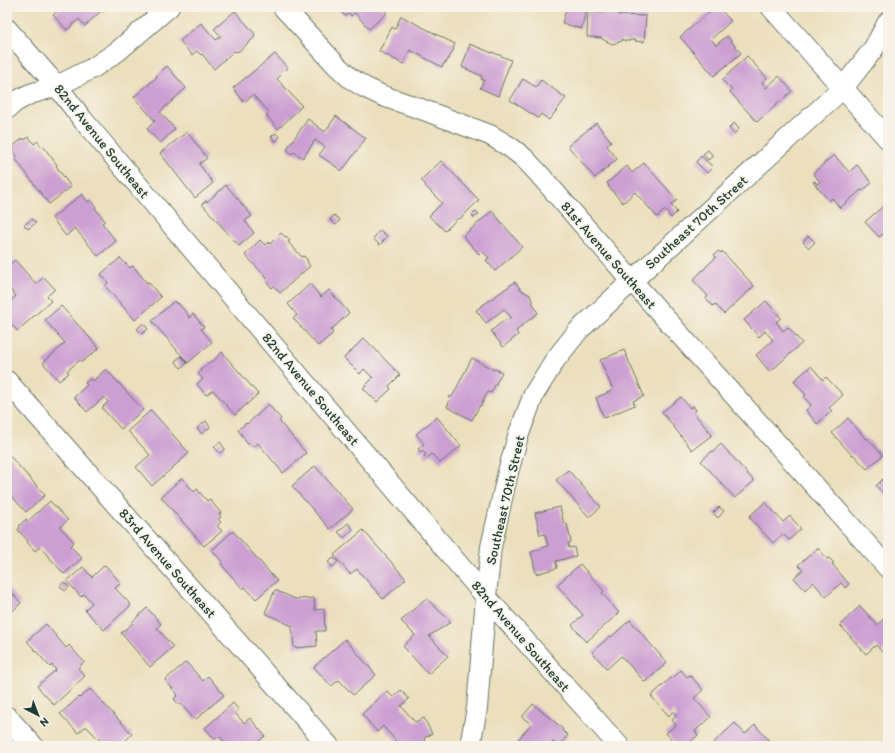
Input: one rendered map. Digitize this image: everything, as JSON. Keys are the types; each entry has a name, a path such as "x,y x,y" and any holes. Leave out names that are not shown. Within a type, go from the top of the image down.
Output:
{"street":[{"path":"7,109 15,102 30,94 57,86 93,68 118,51 169,7"},
{"name":"81st Avenue Southeast","path":"283,7 337,66 350,78 364,87 383,96 490,135 510,146 524,158 888,568"},
{"path":"771,7 888,139"},
{"name":"Southeast 70th Street","path":"470,746 477,708 486,597 492,547 508,472 518,436 534,394 555,360 578,331 843,88 874,48 888,22"},
{"name":"82nd Avenue Southeast","path":"7,29 57,86 88,126 486,597 619,746"},
{"name":"83rd Avenue Southeast","path":"7,380 329,746"},
{"path":"7,718 32,746"}],"building":[{"path":"63,7 108,7 103,12 102,10 85,26 79,19 67,30 53,15"},
{"path":"336,7 382,7 387,13 369,29 355,13 351,16 349,13 345,16"},
{"path":"567,7 587,8 581,29 562,23"},
{"path":"715,7 718,7 731,21 711,39 716,45 727,36 741,53 714,76 680,37"},
{"path":"235,11 255,34 255,37 238,52 234,51 214,69 202,54 201,55 197,51 192,55 180,41 201,23 216,40 221,36 214,29"},
{"path":"604,11 619,12 618,15 646,16 644,42 635,41 636,40 625,41 622,39 622,41 612,44 602,38 587,37 588,12 604,13"},
{"path":"401,16 455,44 454,49 442,67 410,50 403,64 379,51 392,27 395,29"},
{"path":"470,44 511,60 498,96 480,88 484,80 481,79 482,76 462,67"},
{"path":"275,54 288,68 277,79 302,106 278,129 266,115 269,112 253,95 244,102 233,88"},
{"path":"747,56 767,78 762,82 766,88 779,76 792,91 757,122 730,92 732,90 722,80"},
{"path":"167,66 186,88 160,112 175,129 160,143 147,129 155,121 134,97"},
{"path":"523,79 536,87 541,80 566,98 549,120 541,114 538,118 510,100"},
{"path":"336,116 366,138 342,171 319,155 325,147 315,140 303,158 294,152 292,154 287,150 308,119 325,132"},
{"path":"596,123 611,141 607,146 617,159 595,178 568,146"},
{"path":"734,123 739,129 734,134 729,128"},
{"path":"187,132 207,158 199,164 213,183 195,198 160,153"},
{"path":"275,133 280,137 275,142 271,137"},
{"path":"29,137 34,144 38,141 41,147 43,146 71,187 49,204 15,158 17,156 11,148 23,138 24,140"},
{"path":"708,150 713,156 708,160 703,154"},
{"path":"834,155 849,172 857,165 872,183 862,191 861,190 840,208 832,198 829,201 813,182 815,181 817,184 820,182 813,173"},
{"path":"701,156 713,167 707,173 696,162"},
{"path":"441,161 479,200 460,219 458,218 445,231 429,216 442,203 421,180"},
{"path":"644,163 677,200 671,205 677,212 671,218 665,210 657,217 635,192 623,203 608,186 609,185 607,183 627,166 632,173"},
{"path":"226,185 252,216 245,221 254,233 239,246 202,204 206,201 207,202"},
{"path":"82,194 88,202 91,200 105,221 102,223 116,241 98,256 75,228 66,236 52,218"},
{"path":"888,202 888,240 883,234 879,237 865,222"},
{"path":"476,211 479,214 474,218 472,215"},
{"path":"492,211 522,247 495,271 486,260 489,258 482,251 479,254 463,236"},
{"path":"334,215 340,220 336,225 330,220"},
{"path":"32,219 36,223 28,229 24,225"},
{"path":"380,230 387,236 380,245 373,239"},
{"path":"281,233 285,237 286,236 290,241 288,242 302,257 304,256 310,266 280,293 274,286 272,288 265,280 267,278 245,255 260,240 265,245 268,242 270,244"},
{"path":"808,236 815,242 809,248 803,242"},
{"path":"718,251 721,253 722,251 754,286 724,314 715,304 713,306 706,298 708,296 693,280 716,257 714,255"},
{"path":"120,258 130,268 133,266 161,297 135,320 105,286 108,283 101,274"},
{"path":"15,260 36,284 44,277 55,289 47,296 51,301 17,331 7,319 7,304 16,296 7,286 7,266"},
{"path":"515,282 521,290 530,295 538,313 520,327 516,331 518,335 503,347 491,331 506,319 507,320 511,317 504,309 486,323 476,310"},
{"path":"310,284 321,297 329,290 349,313 331,330 333,333 318,346 293,318 297,315 288,304"},
{"path":"174,301 176,304 178,303 189,318 193,314 204,327 201,329 212,342 188,363 152,321"},
{"path":"766,301 781,318 776,322 783,331 788,327 802,343 770,372 756,355 773,340 765,331 759,337 744,320"},
{"path":"61,306 99,348 82,362 80,360 67,371 69,373 59,381 43,363 65,343 45,320"},
{"path":"143,323 148,329 142,334 137,329"},
{"path":"364,338 400,375 389,386 391,389 377,402 363,388 373,378 364,369 360,374 344,358"},
{"path":"624,350 644,396 633,401 635,405 604,418 596,398 613,390 600,360"},
{"path":"222,352 258,394 235,415 213,390 206,395 197,384 203,379 198,374 201,371 200,370 213,361"},
{"path":"181,356 187,363 181,368 175,361"},
{"path":"472,358 494,370 495,369 502,372 491,393 487,393 472,420 447,407 450,396 452,397"},
{"path":"811,366 823,380 826,377 843,395 829,408 832,411 817,424 806,410 811,405 804,397 806,395 794,381"},
{"path":"106,369 143,410 121,429 102,408 108,402 104,397 87,412 74,397 87,385 85,383 91,378 93,381"},
{"path":"681,397 690,408 693,406 696,410 694,413 712,435 692,450 662,412"},
{"path":"268,404 281,419 279,421 306,453 283,473 258,443 253,447 248,444 238,430 246,423 247,424"},
{"path":"151,410 189,453 152,486 136,467 150,455 128,431"},
{"path":"437,417 461,446 440,463 432,454 426,459 424,456 426,455 422,450 420,452 418,449 424,444 416,434"},
{"path":"848,418 866,439 867,438 883,455 867,469 832,433"},
{"path":"206,421 210,427 202,434 197,428"},
{"path":"220,442 225,449 220,453 214,447"},
{"path":"721,444 754,481 735,498 701,461"},
{"path":"7,453 45,495 26,512 7,491"},
{"path":"315,466 353,509 330,529 292,486"},
{"path":"568,470 601,507 589,517 556,480"},
{"path":"888,474 888,498 876,486"},
{"path":"182,478 194,492 197,489 207,501 209,499 221,513 219,514 221,517 218,519 221,522 217,526 222,531 204,546 161,497"},
{"path":"50,501 68,520 60,527 74,542 70,546 82,558 64,574 40,547 35,551 18,530 20,527 19,526 26,519 28,521"},
{"path":"765,502 783,522 790,516 801,529 789,540 783,534 773,543 749,517"},
{"path":"560,507 564,524 567,524 571,542 568,543 569,548 574,547 576,556 556,561 557,568 536,574 531,552 548,546 545,534 540,535 535,513"},
{"path":"719,507 724,511 718,518 713,513"},
{"path":"348,523 353,529 344,538 338,532"},
{"path":"363,530 406,579 383,599 357,569 350,574 334,555"},
{"path":"233,531 277,581 256,599 245,587 243,589 221,564 223,563 212,550"},
{"path":"818,548 827,559 829,558 834,563 832,564 849,584 845,588 841,583 826,597 813,582 805,590 794,578 803,570 798,565"},
{"path":"334,558 338,562 332,567 328,562"},
{"path":"580,564 604,591 602,593 619,613 586,642 572,625 583,615 557,585"},
{"path":"105,565 121,583 115,588 131,605 104,630 85,610 92,603 84,594 81,597 67,581 83,567 92,577"},
{"path":"64,582 69,587 65,591 60,586"},
{"path":"7,587 21,603 7,616"},
{"path":"275,590 295,599 314,598 315,610 324,609 325,631 316,631 317,646 294,648 292,626 265,613"},
{"path":"426,598 451,622 429,636 448,656 428,674 403,646 415,635 401,621"},
{"path":"860,606 877,625 884,619 888,624 888,646 882,652 876,645 866,654 840,625"},
{"path":"147,608 161,624 157,628 173,647 150,667 121,633"},
{"path":"630,620 667,663 645,682 621,656 607,669 592,652"},
{"path":"46,624 66,648 69,645 84,662 78,668 85,676 54,705 37,686 56,670 52,665 50,667 27,641"},
{"path":"345,639 376,675 353,695 339,680 331,686 314,667"},
{"path":"186,662 203,681 208,676 224,695 195,720 180,703 179,705 174,699 178,695 165,680"},
{"path":"681,670 687,677 690,675 703,690 694,698 711,717 695,731 698,735 686,746 677,746 666,733 676,725 672,720 677,716 673,711 669,716 651,696"},
{"path":"90,689 132,734 120,746 105,746 86,726 78,733 60,714"},
{"path":"401,690 409,699 401,706 415,722 424,718 432,734 424,738 426,746 398,746 396,741 383,726 377,732 362,714 387,691 393,697"},
{"path":"233,703 239,710 235,713 244,723 250,718 265,736 259,741 263,746 229,746 219,736 215,739 205,728"},
{"path":"533,704 568,735 559,746 553,742 550,746 513,746 531,724 522,717"},
{"path":"735,723 745,734 755,725 774,746 710,746"}]}
